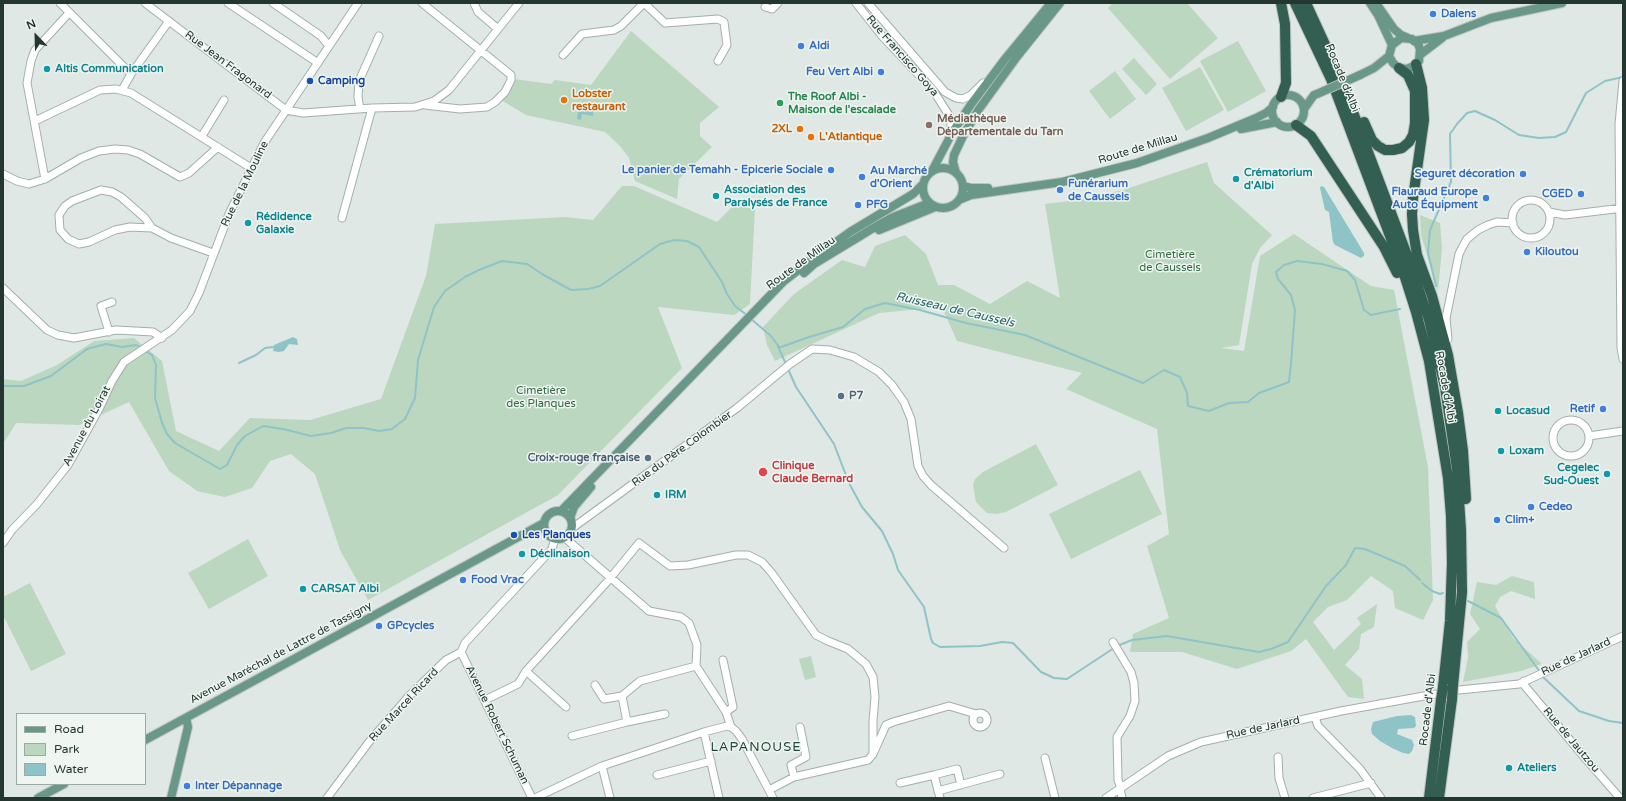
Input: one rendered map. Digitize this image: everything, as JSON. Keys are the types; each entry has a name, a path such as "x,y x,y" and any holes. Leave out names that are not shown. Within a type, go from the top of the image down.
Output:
{"highway":[{"path":"1281,3 1285,24 1286,68 1286,83 1281,97"},
{"name":"Rocade d'Albi","path":"1295,3 1322,58 1402,268 1429,361 1448,478 1451,516 1452,563 1450,621 1452,687"},
{"name":"Rocade d'Albi","path":"1306,3 1346,91 1418,284 1435,344 1445,387 1457,469 1462,530 1462,592 1452,687 1443,698 1429,798"},
{"path":"1416,64 1422,88 1424,120 1413,198 1413,230 1417,255 1432,296 1448,355 1458,413 1465,479 1467,529 1462,592"},
{"path":"1346,91 1353,99 1372,140 1385,150 1402,148 1409,142 1413,134 1416,112 1415,91 1408,75 1398,67"},
{"path":"1296,125 1311,136 1384,247 1393,262 1409,303 1416,312"},
{"name":"Rocade d'Albi","path":"1439,798 1443,698"}],"main road":[{"path":"619,452 574,507 571,523 564,537 549,532 548,515 556,511 561,511 784,281 815,256 850,232 913,194 922,185 924,179 932,171 952,133 1005,59 1051,3"},
{"path":"922,185 924,197 932,205 950,207 959,200 962,195 963,186 962,181 956,173 953,162 956,147 1016,58 1060,3"},
{"path":"1392,45 1401,38 1411,39 1444,36 1491,18 1562,3"},
{"path":"1375,4 1400,35 1411,39 1418,44 1421,54"},
{"path":"1375,4 1378,15 1392,45 1390,56 1391,60 1398,67"},
{"path":"1374,68 1398,67 1407,69 1416,64 1421,54 1444,36"},
{"path":"1297,98 1316,94 1360,75 1374,68 1390,56"},
{"path":"1304,109 1316,94"},
{"path":"1290,95 1297,98 1302,102 1304,109 1303,118 1296,125 1286,127 1277,122 1273,115 1273,107 1277,99 1290,95"},
{"name":"Route de Millau","path":"959,200 971,195 1062,182 1137,163 1208,138 1256,118 1266,113 1273,107"},
{"name":"Route de Millau","path":"1208,138 1250,126 1277,122"},
{"path":"932,171 944,168 956,173"},
{"name":"Route de Millau","path":"963,186 979,189 1061,178 1074,178"},
{"name":"Route de Millau","path":"759,307 814,264 857,237 932,205"},
{"path":"561,511 564,512 571,523"},
{"name":"Avenue Maréchal de Lattre de Tassigny","path":"146,739 533,529 549,532"},
{"path":"171,798 188,727 186,718"},
{"path":"38,798 62,785"}],"street":[{"path":"60,3 132,74"},
{"name":"Rue Jean Fragonard","path":"145,3 286,110"},
{"path":"228,3 318,62"},
{"path":"273,3 321,36 329,46"},
{"name":"Rue de la Mouline","path":"124,362 162,338 188,314 199,293 228,214 264,143 358,3"},
{"path":"422,3 511,75 511,80 505,92 495,102 487,106 460,109 423,105"},
{"path":"474,3 478,12 498,29"},
{"path":"286,110 303,113 372,108 415,107 434,101 449,90 519,3"},
{"path":"563,55 582,34 614,30 622,26 644,3 665,23 718,19 724,22 726,46 718,61"},
{"path":"765,7 772,9 778,3"},
{"name":"Rue Francisco Goya","path":"856,3 882,36 933,90 950,117 952,133"},
{"name":"Rue Francisco Goya","path":"868,3 945,92 956,98 963,99 972,95 1005,59"},
{"path":"45,179 35,121 28,96 27,83 31,61 35,50 69,13"},
{"path":"122,90 170,21"},
{"path":"360,109 358,97 359,81 379,36"},
{"path":"1623,82 1619,124 1622,208 1621,348 1623,359"},
{"path":"35,121 100,90 122,90 131,92 251,168"},
{"path":"202,136 224,100"},
{"path":"342,218 372,108"},
{"path":"3,174 29,184 45,179 81,158 99,151 115,149 128,150 140,154 180,177 189,173 218,147"},
{"path":"152,228 145,218 121,197 112,192 101,190 72,201 65,206 59,215 60,230 68,239 79,244 89,242 115,230 130,227 152,228 171,238 213,253"},
{"path":"1548,227 1550,221 1549,212 1545,206 1539,202 1531,200 1524,202 1514,211 1513,223 1518,233 1530,238 1541,235 1554,221 1565,215"},
{"path":"1549,212 1565,215 1622,208"},
{"path":"1448,355 1449,350 1446,318 1459,254 1467,239 1478,230 1497,222 1513,223"},
{"path":"3,288 48,330 58,335 74,338 109,332 153,332 162,338"},
{"path":"109,332 101,306 112,302"},
{"name":"Rue du Père Colombier","path":"571,523 582,520 737,408 778,373 812,349 830,350 854,357 879,372 892,385 904,402 911,419 918,466 923,476 931,485 1004,548"},
{"name":"Avenue du Loirat","path":"3,543 12,530 37,504 68,465 99,410 112,381 124,362"},
{"path":"1570,420 1578,421 1584,425 1589,436 1589,442 1586,449 1580,454 1572,456 1561,453 1556,448 1553,441 1557,426 1570,420"},
{"path":"1589,436 1623,431"},
{"name":"Rue Marcel Ricard","path":"327,798 369,742 409,696 446,660 461,652 466,643 552,548 549,532"},
{"path":"564,537 649,612 681,617 689,623 697,646 696,666 726,712 731,727 742,739 773,798"},
{"path":"485,700 518,684 526,671 610,579 639,544 670,566 688,565 736,555 748,555 762,562 771,572 816,635 828,642 848,649 866,664 873,677 875,696 873,754"},
{"name":"Rue de Jarlard","path":"1452,687 1519,684 1623,636"},
{"path":"1113,642 1132,672 1134,683 1135,701 1130,716 1116,737 1118,780 1122,798"},
{"name":"Avenue Robert Schuman","path":"461,652 534,798"},
{"path":"723,660 734,707 726,712"},
{"path":"595,685 604,699 622,696 640,681 696,666"},
{"path":"526,671 566,707"},
{"name":"Rue de Jautzou","path":"1527,680 1524,685 1620,798"},
{"path":"622,696 627,722"},
{"name":"Rue de Jarlard","path":"1106,798 1168,756 1201,742 1360,707 1443,698"},
{"path":"769,790 794,777 868,760 873,754 886,725 893,722 949,706 976,714"},
{"path":"572,736 665,714"},
{"path":"1315,717 1318,726 1371,783 1382,798"},
{"path":"534,798 602,766 704,732 722,727 731,727"},
{"path":"794,777 791,765 806,757 800,727"},
{"path":"704,732 719,798"},
{"path":"1278,757 1279,778 1284,798"},
{"path":"1045,758 1055,798"},
{"path":"657,775 711,762"},
{"path":"602,766 610,798"},
{"path":"900,783 957,769 961,785"},
{"path":"934,775 939,795 961,785 1000,774"},
{"path":"1313,798 1371,783"}],"green space":[{"path":"1113,3 1187,3 1218,38 1170,79 1108,8"},
{"path":"631,31 719,107 700,123 700,136 712,147 679,179 677,199 635,181 629,158 620,146 605,132 526,115 501,100 514,79 551,84 555,80 591,85"},
{"path":"1238,41 1266,91 1228,112 1200,61"},
{"path":"1134,58 1157,84 1146,95 1122,69"},
{"path":"1200,67 1224,110 1186,131 1162,88"},
{"path":"1115,71 1136,99 1110,119 1089,91"},
{"name":"Cimetière de Caussels","path":"1207,162 1214,183 1272,235 1260,248 1252,264 1239,345 1221,348 1244,351 1260,256 1294,234 1371,286 1394,290 1428,467 1433,600 1423,620 1395,608 1393,591 1371,576 1347,600 1328,607 1313,622 1334,650 1361,624 1357,618 1377,604 1374,627 1361,634 1359,649 1345,665 1362,679 1364,699 1348,697 1306,639 1291,651 1237,669 1182,652 1130,652 1133,634 1169,618 1147,546 1169,534 1157,429 1066,389 1082,373 957,341 942,307 879,313 775,361 767,345 763,327 794,294 842,260 865,267 875,246 905,235 926,254 938,285 954,285 990,304 1027,281 1060,298 1045,204 1078,200 1123,190"},
{"name":"Cimetière des Planques","path":"622,186 634,186 717,222 735,204 755,209 750,304 734,315 658,307 682,368 558,495 368,600 340,550 315,474 291,454 270,461 252,488 225,497 197,491 169,471 129,402 79,425 16,423 3,444 3,379 21,381 57,365 94,341 134,338 162,361 176,431 219,451 250,418 310,420 381,399 426,276 435,224 565,217 593,220"},
{"path":"1420,215 1440,223 1442,248 1438,292 1421,235"},
{"path":"1036,444 1058,485 1006,512 997,514 987,513 976,502 973,485 975,479 983,472"},
{"path":"1140,470 1162,514 1071,559 1049,514"},
{"path":"248,539 268,576 209,609 188,573"},
{"path":"1512,576 1534,582 1535,599 1511,591 1500,597 1495,606 1513,638 1542,664 1521,671 1463,682 1468,658 1467,642 1480,629 1470,614 1477,582 1496,585"},
{"path":"30,583 66,654 31,671 3,615 3,597"},
{"path":"811,656 816,677 805,680 799,659"}],"water":[{"path":"579,105 594,108 593,116 582,114 581,120 577,119"},
{"path":"1321,186 1324,187 1364,253 1364,256 1361,258 1335,245 1333,242 1329,212 1325,210 1320,188"},
{"path":"293,337 297,339 298,345 289,344 284,351 273,351 274,345"},
{"path":"1411,715 1415,717 1416,726 1414,728 1398,729 1397,734 1412,740 1414,745 1409,754 1392,748 1372,734 1371,729 1373,722 1397,716"}],"waterway":[{"name":"Ruisseau de Caussels","path":"1436,286 1428,253 1430,230 1451,182 1450,134 1457,124 1467,113 1475,111 1495,120 1519,135 1539,138 1555,137 1566,132 1586,93 1605,81 1623,77"},
{"name":"Ruisseau de Caussels","path":"145,351 152,355 156,365 155,398 162,423 167,434 175,443 220,469 227,465 237,445 245,436 263,426 311,436 331,433 346,428 364,428 379,431 392,429 405,419 415,398 418,360 434,307 445,291 465,277 502,261 527,264 571,290 588,289 600,286 660,244 674,240 687,241 699,247 722,282 727,294 735,306 748,316"},
{"name":"Ruisseau de Caussels","path":"778,347 843,327 865,309 885,303 920,310 966,323 1025,335 1143,383 1164,370 1180,377 1187,393 1188,406 1209,411 1229,403 1248,402 1259,393 1289,382 1295,310 1291,295 1278,279 1276,272 1284,265 1297,261 1322,264 1347,271 1355,280 1364,310 1371,315 1400,309"},
{"path":"751,319 770,335 777,344 796,387 834,444 849,483 862,507 882,531 893,554 898,570 924,607 931,639 933,643 940,647 980,646 1002,642 1013,643 1041,672 1054,678 1067,679 1117,646 1132,640 1167,636 1259,652 1288,642 1326,586 1346,565 1355,548 1365,549 1405,566 1420,580"},
{"name":"Ruisseau de Caussels","path":"3,386 24,386 51,376 87,349 106,344 122,347 136,345 141,348"},
{"path":"239,363 256,355 265,348 273,347"},
{"path":"1422,583 1432,591 1440,594 1443,593"},
{"path":"1468,601 1501,618 1540,672"},
{"path":"1542,676 1579,711 1609,721 1623,723"}],"place":[{"name":"Dalens","path":"1433,14"},
{"name":"Aldi","path":"801,46"},
{"name":"Altis Communication","path":"47,69"},
{"name":"Feu Vert Albi","path":"881,72"},
{"name":"Camping","path":"310,81"},
{"name":"Lobster restaurant","path":"564,100"},
{"name":"The Roof Albi - Maison de l'escalade","path":"780,103"},
{"name":"Médiathèque Départementale du Tarn","path":"929,125"},
{"name":"2XL","path":"800,129"},
{"name":"L'Atlantique","path":"811,137"},
{"name":"Le panier de Temahh - Epicerie Sociale","path":"831,170"},
{"name":"Seguret décoration","path":"1523,174"},
{"name":"Au Marché d'Orient","path":"862,177"},
{"name":"Crématorium d'Albi","path":"1236,179"},
{"name":"Funérarium de Caussels","path":"1060,190"},
{"name":"CGED","path":"1581,194"},
{"name":"Association des Paralysés de France","path":"716,196"},
{"name":"Flauraud Europe Auto Équipment","path":"1486,198"},
{"name":"PFG","path":"858,205"},
{"name":"Rédidence Galaxie","path":"248,223"},
{"name":"Kiloutou","path":"1527,252"},
{"name":"P7","path":"841,396"},
{"name":"Retif","path":"1603,409"},
{"name":"Locasud","path":"1498,411"},
{"name":"Loxam","path":"1501,451"},
{"name":"Croix-rouge française","path":"648,458"},
{"name":"Clinique Claude Bernard","path":"763,472"},
{"name":"Cegelec Sud-Ouest","path":"1607,474"},
{"name":"IRM","path":"657,495"},
{"name":"Cedeo","path":"1531,507"},
{"name":"Clim+","path":"1497,520"},
{"name":"Les Planques","path":"514,535"},
{"name":"Déclinaison","path":"522,554"},
{"name":"Food Vrac","path":"463,580"},
{"name":"CARSAT Albi","path":"303,589"},
{"name":"GPcycles","path":"379,626"},
{"name":"Ateliers","path":"1509,768"},
{"name":"Inter Dépannage","path":"187,786"}],"district":[{"name":"LAPANOUSE","path":"756,748"}]}
